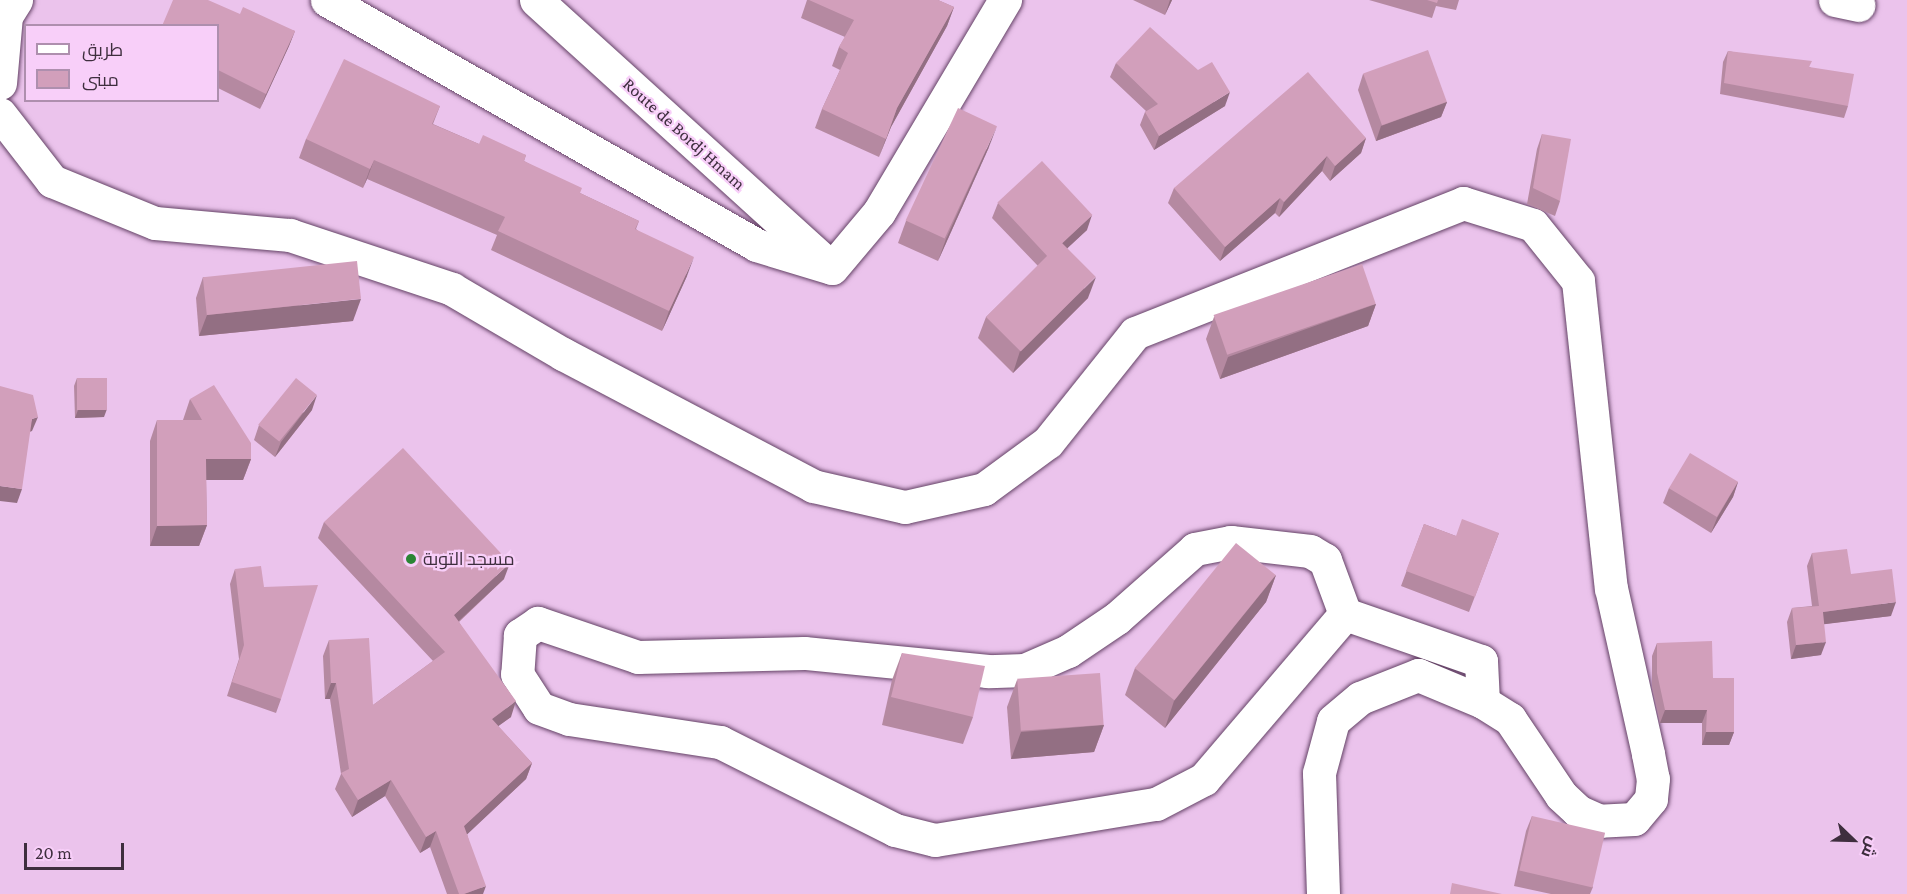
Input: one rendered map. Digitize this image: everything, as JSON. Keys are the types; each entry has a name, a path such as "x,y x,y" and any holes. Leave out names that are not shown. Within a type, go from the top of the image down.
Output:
{"street":[{"path":"0,83 6,16 16,0"},
{"path":"327,0 756,244 832,268 879,212 1005,0"},
{"name":"Route de Bordj Hmam","path":"536,0 832,268"},
{"path":"0,114 52,181 155,223 290,235 452,289 563,354 813,486 905,507 984,489 1048,442 1135,333 1463,203 1533,225 1578,281 1611,588 1653,779 1651,799 1644,811 1634,819 1600,820 1578,811 1562,795 1510,718 1483,702 1418,675 1359,698 1334,721 1319,773 1323,894"},
{"path":"1231,542 1310,551 1325,560 1345,614 1204,779 1156,804 935,840 884,825 720,742 569,719 539,708 517,674 520,635 538,623 638,657 804,653 988,671 1025,670 1068,651 1117,618 1195,549 1231,542"},
{"path":"1345,614 1481,661 1483,702"}],"building":[{"path":"173,0 208,0 240,14 243,7 295,31 266,94 219,70 219,24 163,24"},
{"path":"809,0 938,0 954,7 897,108 886,139 822,109 848,53 839,47 854,20"},
{"path":"1150,27 1198,70 1212,62 1230,92 1159,136 1145,112 1158,104 1116,63"},
{"path":"1428,50 1447,102 1382,125 1363,74"},
{"path":"1728,51 1812,61 1809,67 1854,74 1848,106 1724,83"},
{"path":"344,59 440,106 432,124 479,144 483,135 526,155 524,161 582,188 580,193 639,221 635,229 694,257 669,311 498,231 505,217 374,160 370,169 306,139"},
{"path":"1308,72 1366,138 1335,166 1327,156 1284,202 1280,198 1225,247 1174,188"},
{"path":"958,108 997,126 945,239 906,220"},
{"path":"1542,134 1571,139 1560,201 1533,188"},
{"path":"1042,161 1092,215 1048,257 997,203"},
{"path":"1061,242 1096,277 1021,352 986,317"},
{"path":"357,261 361,299 207,315 203,277"},
{"path":"1362,264 1376,304 1227,355 1214,315"},
{"path":"77,378 107,378 107,410 77,410"},
{"path":"296,378 317,395 279,442 258,425"},
{"path":"214,385 251,443 251,459 206,459 207,525 157,526 157,420 202,420 190,399"},
{"path":"0,386 33,395 38,417 32,419 22,489 0,486"},
{"path":"403,448 510,563 454,615 516,701 492,719 532,763 464,826 486,886 464,894 459,894 436,831 426,837 391,780 358,800 341,773 349,769 336,683 331,683 329,640 369,638 373,705 445,652 324,522"},
{"path":"1690,453 1738,482 1717,517 1669,488"},
{"path":"1462,519 1499,533 1475,597 1406,571 1424,524 1456,536"},
{"path":"1236,543 1276,575 1174,700 1135,668"},
{"path":"1847,549 1851,574 1892,569 1896,602 1823,612 1826,642 1796,645 1792,608 1819,606 1812,553"},
{"path":"261,566 264,587 318,585 281,699 232,682 244,645 235,569"},
{"path":"1712,641 1713,678 1734,678 1734,732 1706,732 1707,710 1665,710 1657,673 1657,643"},
{"path":"902,653 985,666 973,717 891,697"},
{"path":"1100,673 1104,725 1021,731 1017,679"},
{"path":"1532,816 1605,833 1592,887 1519,871"},
{"path":"1452,883 1502,894 1450,894"}],"place":[{"name":"مسجد التوبة","path":"411,559"}]}
